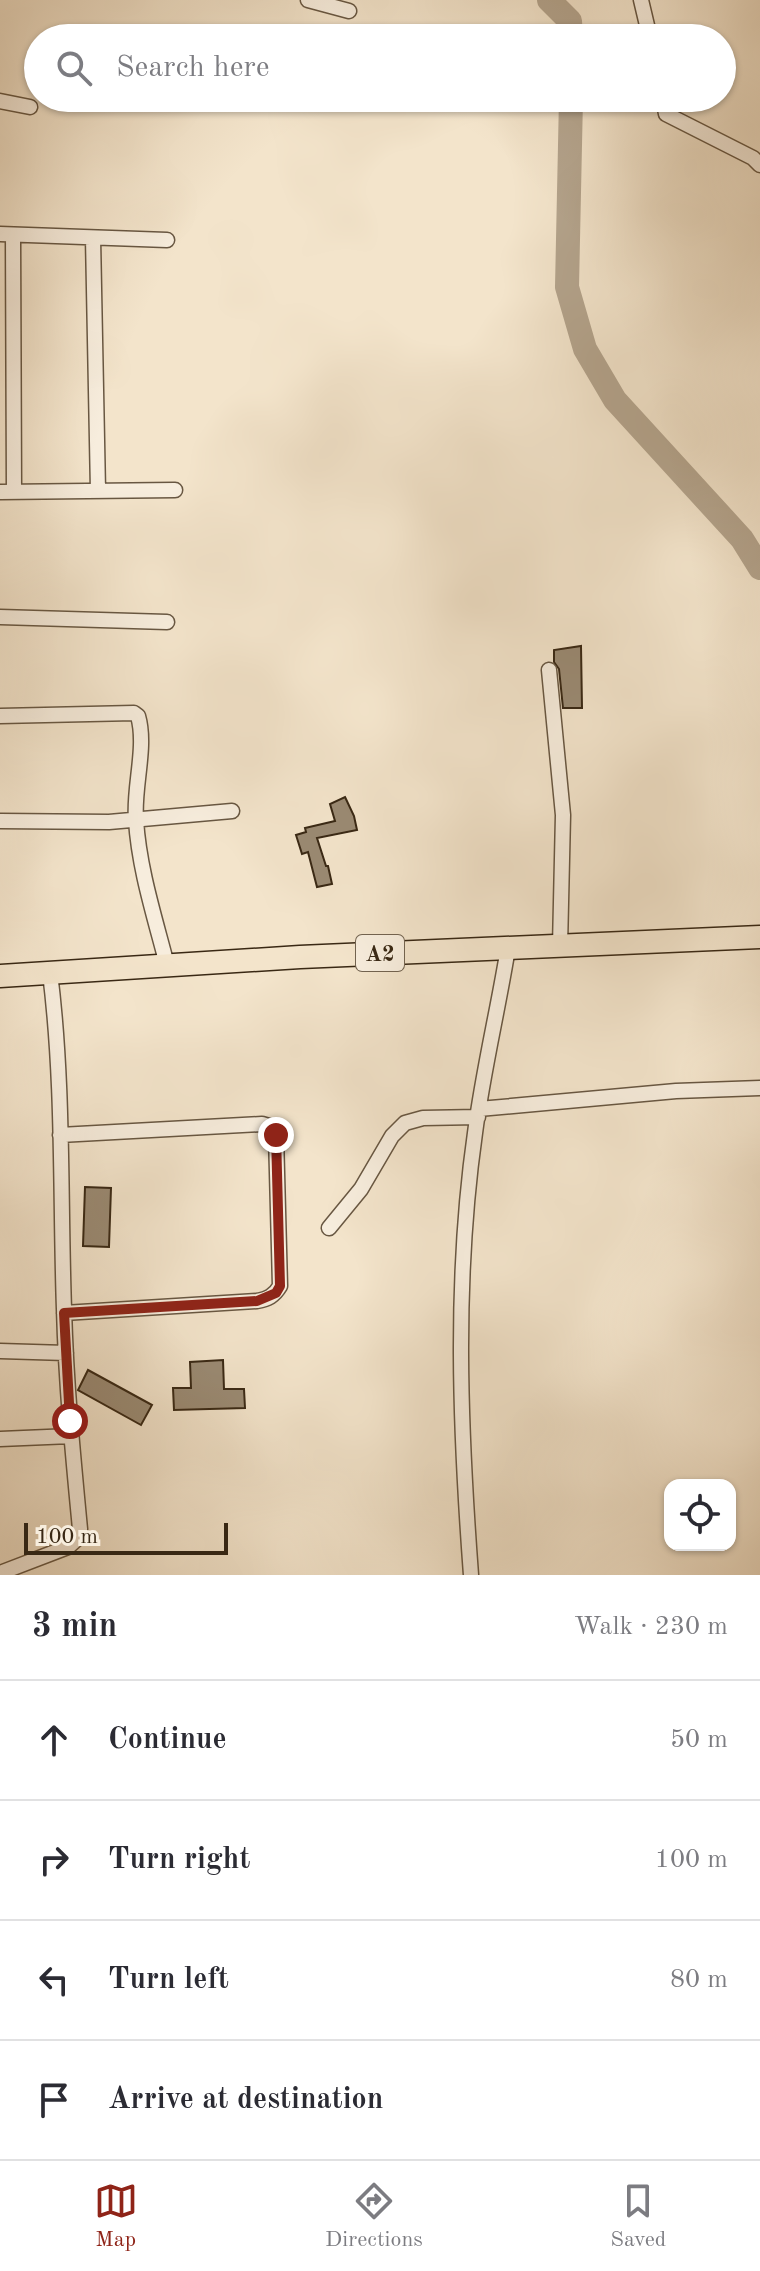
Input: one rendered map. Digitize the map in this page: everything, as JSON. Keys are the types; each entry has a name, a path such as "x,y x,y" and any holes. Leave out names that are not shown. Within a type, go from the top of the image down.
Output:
{"highway":[{"name":"A2","path":"0,976 167,965 760,937"}],"street":[{"path":"308,0 349,11"},
{"path":"641,0 647,24"},
{"path":"0,101 24,106"},
{"path":"666,112 753,158 760,165"},
{"path":"167,240 6,235 7,492 175,490"},
{"path":"93,238 98,491"},
{"path":"0,617 167,622"},
{"path":"549,670 563,815 560,946"},
{"path":"0,716 134,713 140,721 135,820 167,965"},
{"path":"0,821 109,822 232,811"},
{"path":"471,1575 462,1441 462,1263 478,1113 508,948"},
{"path":"0,1573 68,1547 77,1539 80,1529 66,1353 57,1026 50,973"},
{"path":"329,1228 361,1189 392,1136 405,1123 423,1118 676,1091 760,1088"},
{"path":"60,1135 262,1124 272,1127 276,1135 280,1286 276,1293 257,1301 64,1313"},
{"path":"0,1351 66,1353"},
{"path":"0,1439 71,1436"}],"building":[{"path":"581,646 582,708 563,708 554,650"},
{"path":"345,797 357,830 317,838 332,884 317,887 308,852 302,854 296,835 306,832 305,828 335,821 330,804"},
{"path":"85,1187 111,1188 109,1247 83,1246"},
{"path":"223,1360 224,1389 244,1389 245,1408 174,1410 173,1388 191,1388 190,1362"},
{"path":"88,1370 152,1405 141,1425 78,1390"}],"waterway":[{"path":"549,0 570,24"},
{"path":"571,112 567,287 585,349 615,400 742,539 760,568"}],"route":[{"path":"70,1421 64,1313 257,1301 276,1293 280,1286 276,1135"}]}
